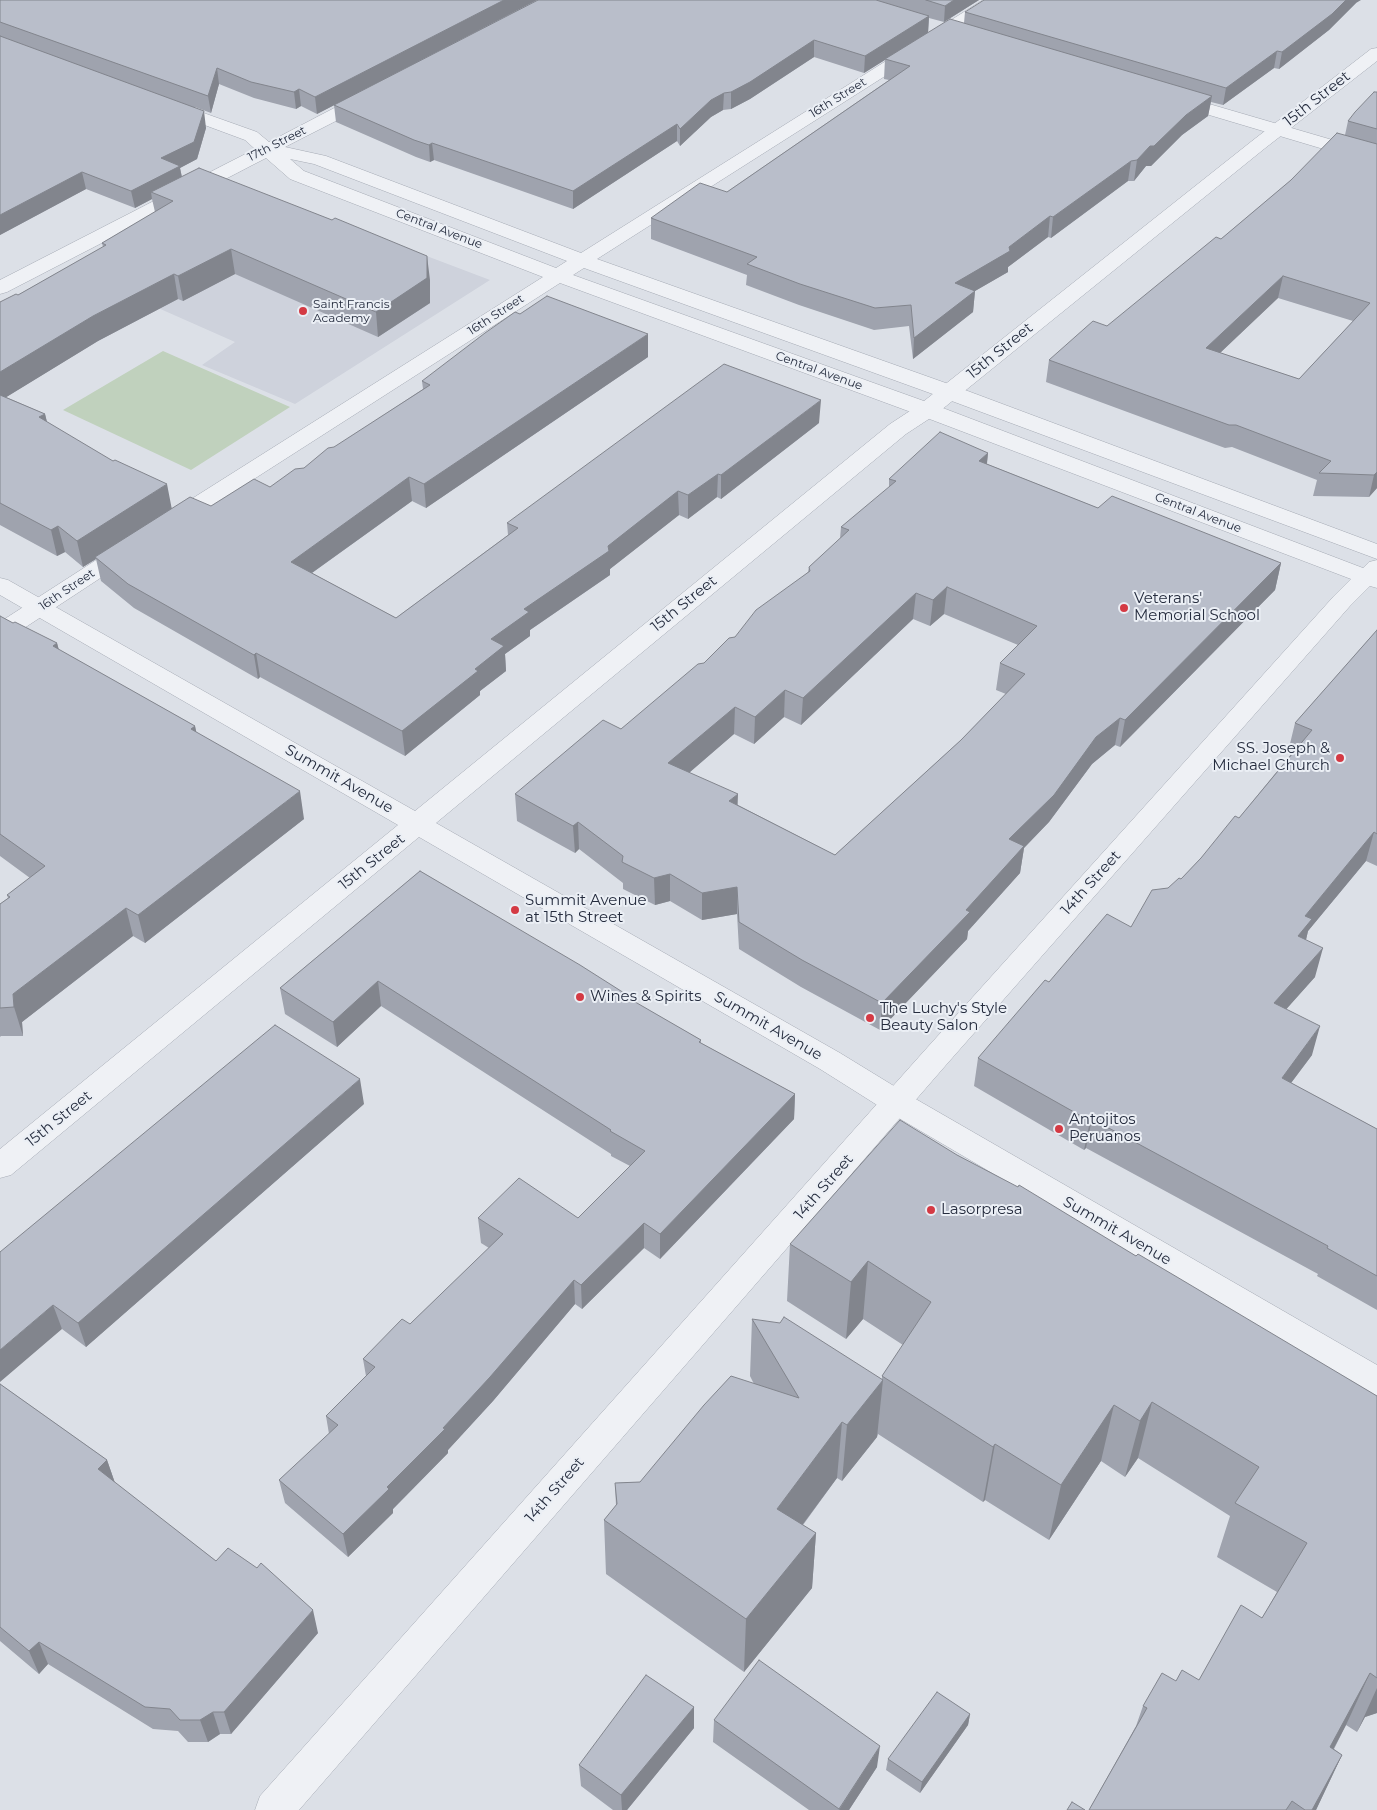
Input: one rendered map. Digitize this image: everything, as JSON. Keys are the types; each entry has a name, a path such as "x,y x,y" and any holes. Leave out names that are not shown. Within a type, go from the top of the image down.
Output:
{"street":[{"name":"16th Street","path":"0,633 558,275 994,0"},
{"name":"15th Street","path":"0,1166 419,824 898,428 927,410 1377,52"},
{"name":"17th Street","path":"0,288 388,87"},
{"path":"1156,93 1377,159"},
{"name":"Central Avenue","path":"158,102 251,136 298,175 558,275 927,410 1375,569"},
{"name":"Central Avenue","path":"267,150 319,160 582,260 949,392 1375,569"},
{"name":"14th Street","path":"274,1810 848,1159 896,1102 1342,601 1375,569"},
{"name":"Summit Avenue","path":"0,585 830,1061 896,1102 1377,1382"}],"shaded area":[{"name":"Saint Francis Academy","path":"242,186 490,280 295,404 202,365 235,342 79,273"}],"green space":[{"path":"163,351 290,407 191,470 63,410"}],"building":[{"path":"0,0 504,0 315,97 299,89 294,92 251,82 217,68 208,96 0,22"},
{"path":"538,0 876,0 929,16 865,56 814,40 750,82 711,100 680,129 677,124 573,191 432,143 429,145 414,140 334,105"},
{"path":"926,0 954,0 945,6"},
{"path":"984,0 1346,0 1332,14 1282,52 1277,51 1226,88 965,12"},
{"path":"950,19 1212,96 1186,115 1154,146 1150,146 1137,160 1131,161 1053,217 1050,216 1009,247 1010,251 955,283 975,291 914,338 911,305 875,308 800,284 747,264 757,257 651,218 700,183 727,192 910,66 885,59"},
{"path":"0,36 204,111 194,142 161,158 180,166 131,191 82,172 0,215"},
{"path":"1374,92 1377,92 1377,129 1348,121 1355,112"},
{"path":"1337,133 1377,144 1377,472 1374,475 1319,473 1331,461 1236,425 1229,425 1049,360 1093,321 1107,326 1216,237 1221,239 1291,180","holes":["1283,276 1370,303 1299,379 1206,348"]},
{"path":"199,168 332,220 335,218 427,256 427,278 376,312 231,249 178,276 174,274 93,316 0,372 0,302 16,294 18,295 106,245 102,243 173,201 151,192"},
{"path":"547,296 648,334 424,484 409,477 291,562 396,618 518,528 507,523 724,364 821,400 721,475 718,474 688,495 678,491 608,546 609,551 524,609 529,612 491,639 504,646 475,669 478,671 402,731 256,653 254,655 128,584 95,557 190,497 211,506 254,479 270,487 295,469 304,468 328,448 334,447 430,385 422,381 485,333 515,312 520,314"},
{"path":"0,395 45,414 39,417 113,461 115,460 167,484 77,541 58,526 51,530 0,503"},
{"path":"940,432 988,453 979,461 1098,508 1112,496 1281,563 1125,720 1120,718 1096,737 1054,795 1009,839 1024,846 966,910 970,912 882,1003 802,960 739,922 737,887 702,893 670,874 654,878 622,862 623,856 578,822 573,826 515,794 603,720 621,729 698,664 704,663 729,638 735,637 756,610 810,571 809,567 849,530 841,527 896,481 889,479","holes":["947,587 1037,626 1000,663 1025,674 961,740 835,855 729,801 738,794 668,763 735,707 755,717 785,690 803,698 916,593 933,600"]},
{"path":"0,616 57,643 53,646 195,726 191,729 300,791 138,915 126,908 13,994 14,1007 0,1008 0,904 10,897 7,895 45,866 0,834"},
{"path":"1377,630 1377,834 1374,832 1305,916 1312,919 1298,936 1323,948 1274,1003 1320,1026 1282,1078 1377,1129 1377,1276 1327,1248 1328,1246 1092,1119 1090,1121 978,1058 1045,980 1049,982 1107,914 1131,927 1152,890 1168,888 1179,878 1181,879 1201,858 1235,816 1239,818 1312,730 1295,723"},
{"path":"420,871 580,965 632,998 630,999 701,1040 699,1042 795,1094 660,1234 644,1223 581,1285 574,1280 443,1428 445,1429 387,1487 389,1489 343,1534 279,1480 338,1425 326,1416 375,1367 363,1359 402,1319 410,1324 503,1234 478,1218 519,1178 578,1218 645,1151 610,1131 378,981 333,1022 280,988"},
{"path":"275,1025 360,1079 78,1323 53,1305 0,1350 0,1252"},
{"path":"900,1120 957,1155 1018,1187 1019,1185 1136,1256 1138,1254 1377,1396 1377,1678 1370,1673 1330,1747 1342,1755 1312,1810 1305,1810 1292,1801 1286,1810 1089,1810 1147,1708 1143,1706 1162,1673 1176,1681 1182,1670 1199,1680 1241,1605 1262,1618 1307,1543 1235,1503 1259,1467 1152,1402 1140,1421 1114,1405 1061,1485 995,1444 993,1447 882,1376 931,1302 868,1261 851,1282 790,1244"},
{"path":"784,1317 883,1380 847,1425 842,1422 777,1509 816,1533 746,1619 604,1520 617,1504 615,1483 640,1482 704,1405 731,1376 799,1398 752,1319 780,1323"},
{"path":"0,1384 107,1460 98,1469 216,1561 228,1548 257,1568 261,1563 313,1610 224,1712 213,1712 200,1720 180,1720 170,1709 145,1707 39,1642 29,1651 0,1627"},
{"path":"759,1660 880,1746 839,1809 714,1720"},
{"path":"646,1675 694,1707 621,1795 579,1765"},
{"path":"937,1692 970,1714 922,1782 888,1759"},
{"path":"1072,1802 1085,1810 1067,1810"}],"place":[{"name":"Saint Francis Academy","path":"303,311"},
{"name":"Veterans' Memorial School","path":"1124,608"},
{"name":"SS. Joseph & Michael Church","path":"1340,758"},
{"name":"Summit Avenue at 15th Street","path":"515,910"},
{"name":"Wines & Spirits","path":"580,997"},
{"name":"The Luchy's Style Beauty Salon","path":"870,1018"},
{"name":"Antojitos Peruanos","path":"1059,1129"},
{"name":"Lasorpresa","path":"931,1210"}]}
